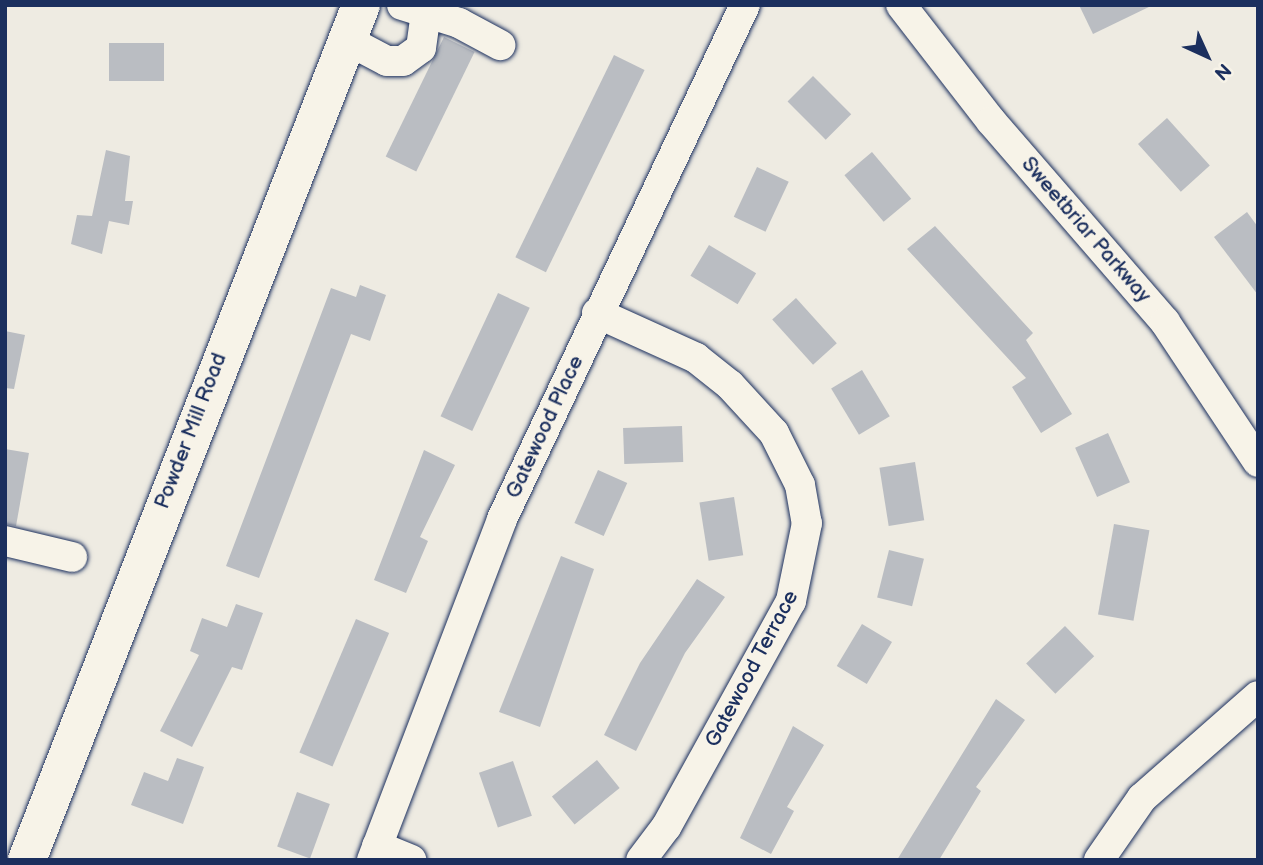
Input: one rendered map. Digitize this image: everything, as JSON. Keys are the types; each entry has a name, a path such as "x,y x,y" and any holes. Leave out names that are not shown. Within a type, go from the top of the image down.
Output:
{"main road":[{"name":"Powder Mill Road","path":"27,860 361,5"}],"street":[{"name":"Gatewood Place","path":"374,853 502,519 597,313 745,5"},
{"name":"Sweetbriar Parkway","path":"901,5 991,121 1165,322 1258,462"},
{"path":"347,40 387,61 403,61 421,48 414,9"},
{"path":"414,9 500,45"},
{"name":"Gatewood Terrace","path":"597,313 696,358 730,386 774,433 800,485 807,523 792,601 666,827 641,860"},
{"path":"5,541 72,557"},
{"path":"1100,860 1142,798 1258,696"},
{"path":"374,853 411,860"}],"building":[{"path":"1079,5 1153,5 1093,34"},
{"path":"444,37 475,52 416,171 386,157"},
{"path":"109,43 164,43 164,81 109,81"},
{"path":"614,55 645,70 546,272 515,257"},
{"path":"813,76 851,114 826,140 788,101"},
{"path":"1167,118 1210,166 1181,192 1138,144"},
{"path":"106,150 130,156 125,201 133,201 129,225 109,221 102,254 71,244 77,215 92,216"},
{"path":"872,152 911,199 884,222 844,175"},
{"path":"757,167 789,182 765,232 734,217"},
{"path":"1247,212 1258,227 1258,295 1214,237"},
{"path":"935,226 1033,333 1026,340 1072,414 1041,433 1012,387 1026,378 907,249"},
{"path":"709,245 756,273 738,304 690,276"},
{"path":"360,285 386,295 370,341 351,334 259,578 226,566 331,288 356,297"},
{"path":"498,293 530,308 472,431 441,416"},
{"path":"796,298 837,343 813,365 772,319"},
{"path":"5,331 25,335 14,389 5,388"},
{"path":"862,370 890,416 859,435 831,389"},
{"path":"682,426 683,462 624,464 623,428"},
{"path":"1108,433 1130,482 1097,497 1075,448"},
{"path":"5,449 29,453 16,526 5,524"},
{"path":"424,450 455,465 420,537 428,541 406,593 374,580"},
{"path":"915,462 924,520 889,526 879,468"},
{"path":"598,470 627,483 604,536 574,523"},
{"path":"734,497 743,555 709,561 699,502"},
{"path":"1114,524 1149,530 1133,621 1098,615"},
{"path":"889,550 924,559 912,606 877,598"},
{"path":"561,556 594,569 540,727 499,712"},
{"path":"697,579 725,597 685,653 636,751 604,735 640,663"},
{"path":"236,604 263,613 242,670 232,667 192,747 160,731 199,655 190,651 202,618 227,627"},
{"path":"356,619 389,633 332,767 299,752"},
{"path":"862,624 892,642 867,684 837,666"},
{"path":"1065,626 1094,656 1055,694 1026,664"},
{"path":"996,699 1025,720 976,787 981,791 939,860 897,860"},
{"path":"793,726 824,745 787,807 794,811 771,854 740,838"},
{"path":"177,758 204,767 183,824 131,805 144,772 168,781"},
{"path":"597,760 620,788 575,824 552,797"},
{"path":"513,761 532,816 498,828 479,773"},
{"path":"297,792 330,804 310,858 277,847"}]}
